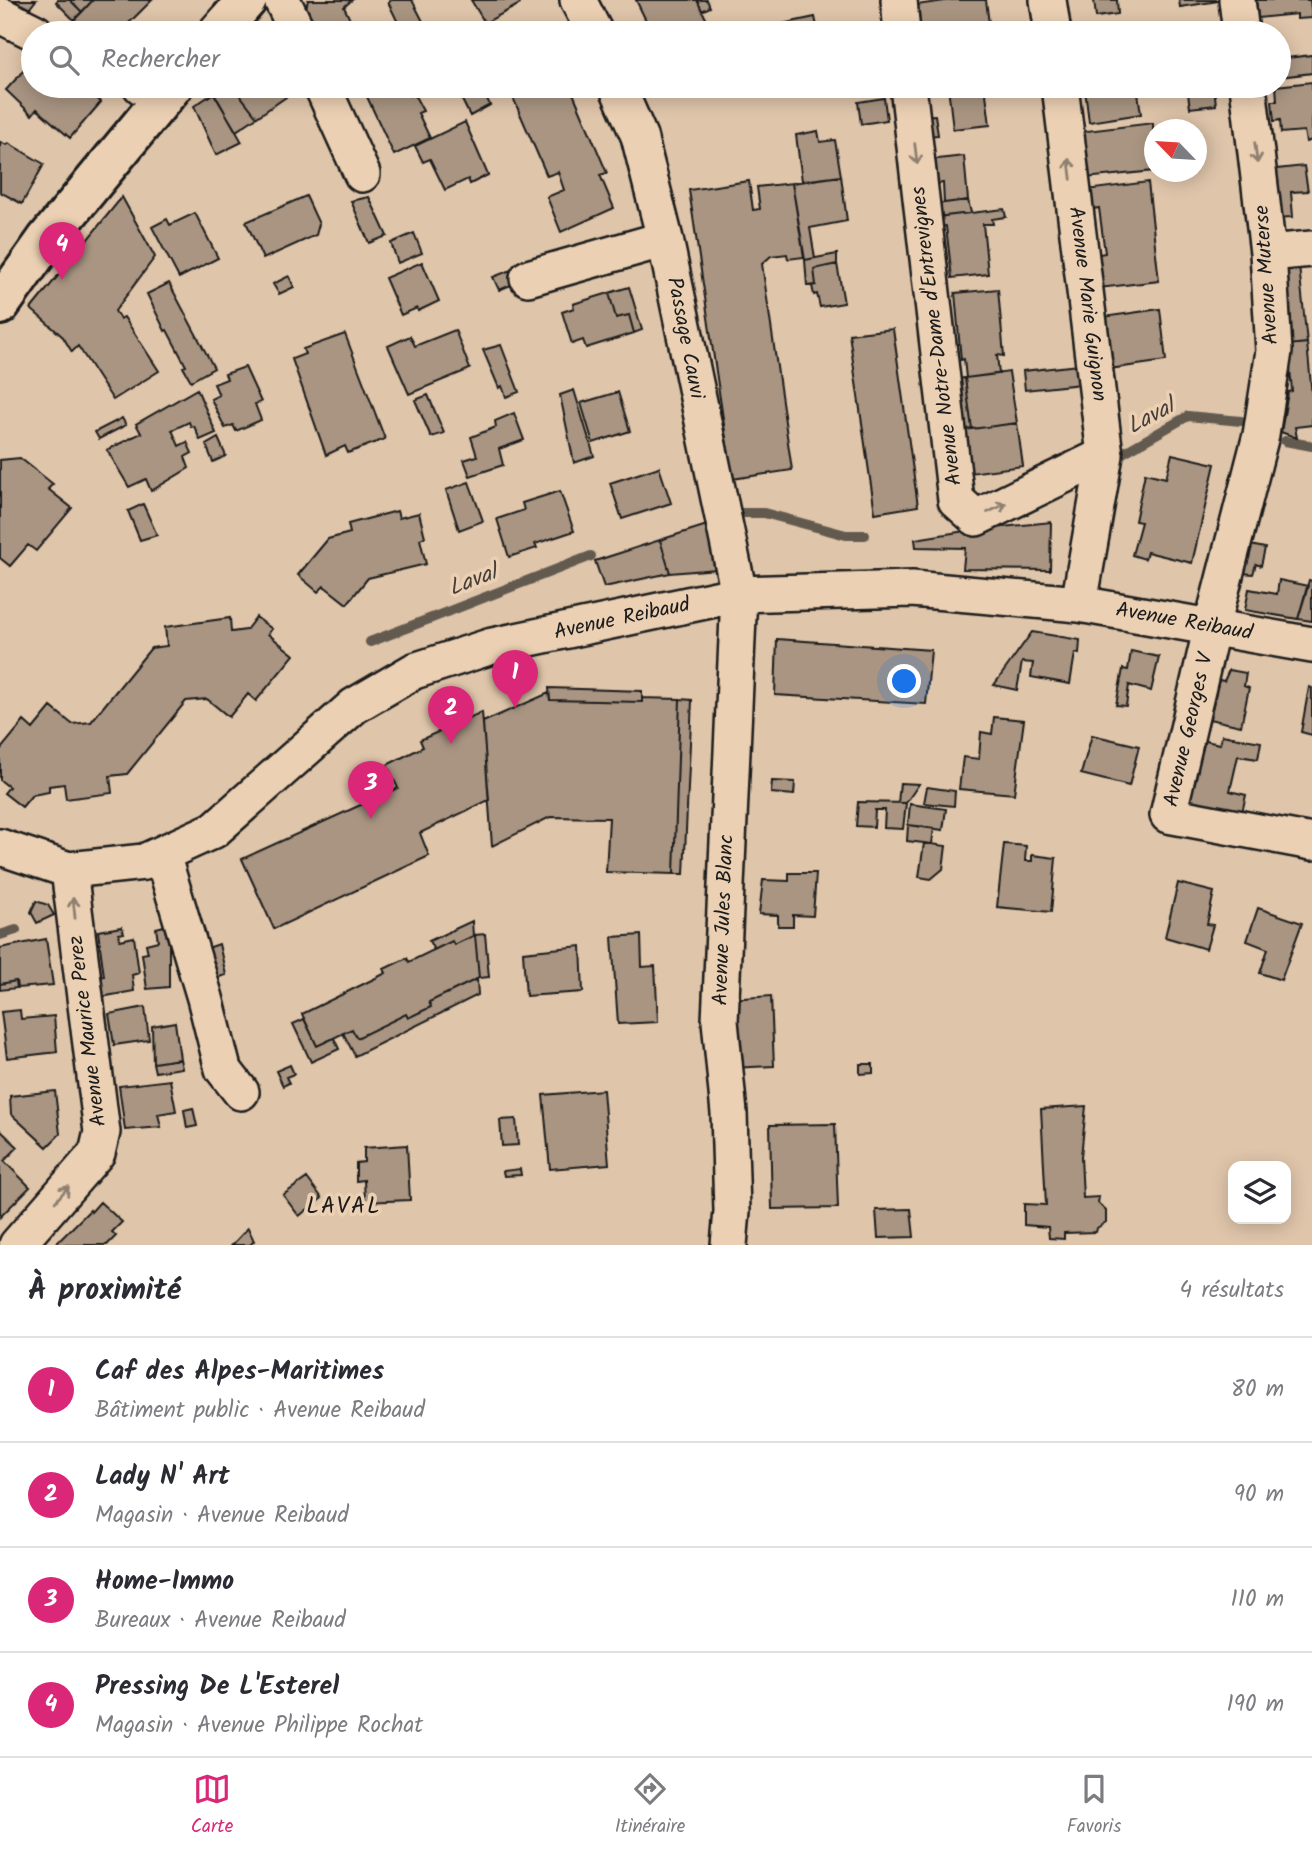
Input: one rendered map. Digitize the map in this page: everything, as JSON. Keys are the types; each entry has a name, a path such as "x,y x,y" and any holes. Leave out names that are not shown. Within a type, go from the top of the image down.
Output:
{"main road":[{"path":"229,21 247,0"},
{"path":"0,305 152,98"}],"street":[{"path":"282,0 292,21"},
{"path":"578,0 589,21"},
{"path":"899,0 901,21"},
{"path":"1048,0 1051,21"},
{"path":"1237,0 1240,21"},
{"path":"0,15 21,26"},
{"path":"327,98 362,174"},
{"name":"Passage Cauvi","path":"622,98 639,136 665,239 738,594"},
{"name":"Avenue Notre-Dame d'Entrevignes","path":"909,98 956,500 976,519 1105,455"},
{"name":"Avenue Marie Guignon","path":"1061,98 1105,455 1079,604"},
{"name":"Avenue Muterse","path":"1212,626 1261,435 1274,351 1268,253 1249,98"},
{"path":"528,278 665,239"},
{"path":"1268,253 1312,249"},
{"name":"Avenue Reibaud","path":"0,847 69,870 144,862 214,830 354,706 414,671 492,646 738,594 912,589 1079,604 1312,645"},
{"name":"Avenue Jules Blanc","path":"729,1245 732,1211 729,1113 720,1021 738,594"},
{"name":"Avenue Georges V","path":"1212,626 1168,815 1312,842"},
{"path":"162,854 223,1069 241,1092"},
{"name":"Avenue Maurice Perez","path":"17,1245 97,1153 102,1132 69,870"}],"building":[{"path":"0,0 36,0 26,13"},
{"path":"70,0 82,12 74,20 56,2"},
{"path":"70,0 93,0 82,12"},
{"path":"93,0 152,0 131,21 73,21"},
{"path":"308,0 352,0 344,7 351,21 312,21 306,8"},
{"path":"412,0 423,21 397,21 388,2"},
{"path":"471,0 518,0 520,4 484,21"},
{"path":"636,0 697,0 707,21 646,21"},
{"path":"697,0 707,0 710,7 702,11"},
{"path":"952,0 986,0 989,21 911,21 909,6"},
{"path":"1094,0 1117,0 1118,14 1096,17"},
{"path":"1179,0 1219,0 1219,1 1180,7"},
{"path":"1256,0 1310,0 1312,18 1297,19 1297,14 1258,18"},
{"path":"815,17 816,21 796,21"},
{"path":"1312,55 1312,73 1291,76 1291,58"},
{"path":"21,74 21,98 96,98 101,102 70,138 37,109 32,115 6,90"},
{"path":"1312,82 1312,140 1306,142 1304,131 1281,133 1280,120 1274,121 1272,101 1277,101 1277,98 1291,98 1291,84"},
{"path":"206,98 217,98 242,142 216,155 194,106"},
{"path":"216,98 242,98 257,117 236,131"},
{"path":"242,98 285,98 257,117"},
{"path":"368,98 416,98 423,111 418,113 430,138 394,155"},
{"path":"461,98 487,98 490,105 470,116"},
{"path":"513,98 575,98 607,173 600,175 614,208 561,232 547,197 564,190 558,172 547,176"},
{"path":"884,98 887,120 861,124 858,102"},
{"path":"949,98 987,98 990,125 953,129"},
{"path":"1086,98 1139,98 1141,114 1089,122"},
{"path":"1189,98 1215,98 1216,105 1190,108"},
{"path":"935,115 938,135 926,136 923,116"},
{"path":"465,122 488,175 470,184 468,179 445,190 430,159 423,162 415,146"},
{"path":"1144,124 1144,172 1085,178 1078,132"},
{"path":"818,131 820,142 835,140 841,176 802,181 796,135"},
{"path":"0,142 7,145 8,143 44,164 22,204 0,192"},
{"path":"964,156 968,200 944,203 943,183 932,185 929,160"},
{"path":"1304,166 1308,191 1291,192 1293,217 1273,218 1268,170"},
{"path":"841,176 847,221 810,228 815,258 805,260 792,183"},
{"path":"749,181 753,210 760,209 757,187 792,183 804,257 788,259 787,254 771,256 762,264 792,470 732,479 689,190"},
{"path":"1148,182 1159,281 1099,288 1094,255 1105,253 1099,208 1088,210 1086,190"},
{"path":"306,196 319,224 316,235 263,259 246,222"},
{"path":"122,197 155,257 115,311 120,319 124,317 159,371 113,400 78,346 72,352 63,337 31,309"},
{"path":"369,197 387,236 369,243 351,201"},
{"path":"968,200 971,213 937,217 935,204"},
{"path":"1004,209 1006,217 992,219 993,224 983,224 988,274 952,278 946,226 938,227 937,217"},
{"path":"195,213 218,258 179,278 152,227 167,219 170,225"},
{"path":"414,233 422,253 398,263 391,243"},
{"path":"837,254 837,264 814,269 816,285 807,286 805,260"},
{"path":"422,262 439,301 418,311 417,308 401,315 385,278"},
{"path":"837,264 844,303 820,307 812,286 816,285 814,269"},
{"path":"1299,266 1307,343 1288,345 1278,268"},
{"path":"516,268 521,281 499,290 493,277"},
{"path":"289,276 294,287 279,294 273,284"},
{"path":"169,283 214,368 191,381 183,367 186,366 147,294"},
{"path":"629,287 642,330 634,333 629,315 616,318 609,293"},
{"path":"998,289 1004,356 997,355 999,374 966,378 964,359 961,360 955,293"},
{"path":"609,293 616,318 629,315 634,333 586,348 583,340 572,344 562,312 574,308 573,304"},
{"path":"1160,309 1166,361 1109,369 1103,317"},
{"path":"893,329 918,506 875,513 849,334"},
{"path":"455,330 470,369 409,394 388,346 410,336 415,346"},
{"path":"345,334 385,439 348,453 345,446 326,455 292,359 305,354 303,349"},
{"path":"1307,343 1312,425 1295,427 1297,438 1281,432 1288,392 1292,391 1288,345"},
{"path":"501,345 519,392 506,397 502,386 499,388 483,350"},
{"path":"1079,365 1081,384 1025,390 1023,371"},
{"path":"245,367 261,402 255,404 261,420 236,431 233,425 225,428 211,399 219,395 214,384 227,379 225,374"},
{"path":"1009,372 1017,423 972,429 965,378"},
{"path":"965,378 972,429 964,430 958,379"},
{"path":"197,389 216,433 200,440 194,426 191,427 189,422 172,430 179,446 187,442 192,453 185,457 189,468 151,491 146,479 129,487 107,450 141,433 136,424"},
{"path":"574,390 594,456 574,463 560,395"},
{"path":"618,392 630,431 593,443 581,403"},
{"path":"428,395 444,433 431,437 415,400"},
{"path":"514,413 524,440 499,449 503,465 470,476 464,460 477,456 471,437 496,427 495,421"},
{"path":"122,418 126,425 99,439 95,432"},
{"path":"1017,423 1023,466 970,473 964,430"},
{"path":"218,438 226,456 213,462 206,445"},
{"path":"1172,454 1215,464 1192,563 1147,552 1145,559 1132,555 1141,522 1135,521 1145,473 1166,478"},
{"path":"20,458 53,484 48,489 72,508 36,551 28,545 10,566 0,558 0,460"},
{"path":"659,467 671,503 622,519 610,483"},
{"path":"469,482 483,521 459,530 446,490"},
{"path":"560,491 574,531 535,544 537,548 509,557 497,519 524,510 522,503"},
{"path":"143,504 157,535 140,540 128,511"},
{"path":"397,511 399,518 419,513 425,537 420,539 426,564 368,578 347,604 324,586 318,592 298,575 328,539 350,533 348,524"},
{"path":"1051,522 1050,570 963,569 965,548 916,547 915,539"},
{"path":"707,525 717,569 670,573 660,540"},
{"path":"660,540 670,573 604,587 595,561"},
{"path":"1250,545 1265,548 1261,566 1256,564 1253,574 1242,573"},
{"path":"1279,580 1308,586 1298,619 1245,610 1249,589 1277,594"},
{"path":"1309,580 1312,581 1312,621 1298,619"},
{"path":"256,617 272,629 268,634 294,655 256,701 248,694 229,717 207,699 186,701 127,774 110,776 112,793 66,799 64,784 49,786 49,792 32,795 22,807 4,793 9,787 0,780 0,750 24,721 33,729 51,707 72,724 91,722 151,648 167,646 165,627 230,618 231,632 246,630"},
{"path":"1032,632 1080,640 1079,654 1075,653 1070,684 1031,677 1033,663 1022,662 1017,690 994,685"},
{"path":"777,639 931,650 926,704 775,695"},
{"path":"1131,651 1159,657 1151,691 1129,685 1126,706 1116,705 1123,669 1128,670"},
{"path":"1229,670 1246,673 1244,686 1249,688 1241,726 1209,719 1219,680 1224,681"},
{"path":"1309,687 1312,688 1312,735 1301,732"},
{"path":"549,688 642,691 642,702 550,700"},
{"path":"549,693 550,700 642,702 642,698 680,699 674,874 606,872 609,818 550,817 492,846 483,722"},
{"path":"680,699 692,700 684,874 674,874"},
{"path":"482,712 489,800 420,833 429,856 274,929 242,859 398,788 387,765 423,747 420,740"},
{"path":"994,717 1024,720 1014,794 959,789 963,757 979,759 981,732 992,734"},
{"path":"1092,735 1139,746 1129,786 1081,774"},
{"path":"1222,735 1261,742 1258,759 1238,756 1230,791 1246,795 1241,817 1184,805 1200,740 1220,744"},
{"path":"772,781 795,782 794,795 771,793"},
{"path":"900,783 919,784 906,803 898,803"},
{"path":"927,787 955,791 954,806 924,803"},
{"path":"858,802 906,803 903,829 884,828 885,810 875,810 874,827 856,826"},
{"path":"910,804 946,809 943,830 908,825"},
{"path":"908,825 934,828 932,844 907,841"},
{"path":"924,843 946,846 943,869 931,879 919,877"},
{"path":"1004,844 1026,846 1025,861 1032,861 1032,855 1056,858 1051,912 997,907"},
{"path":"789,873 816,873 813,916 793,915 793,926 778,926 778,915 759,914 763,880 789,881"},
{"path":"1178,883 1214,892 1207,924 1213,925 1206,949 1165,937"},
{"path":"36,901 48,905 54,915 37,923 31,912"},
{"path":"1258,908 1302,923 1281,980 1260,973 1268,949 1247,941"},
{"path":"472,921 473,936 454,945 452,941 434,950 429,941"},
{"path":"164,926 169,944 169,987 147,989 142,954 148,953 146,944 158,941 156,928"},
{"path":"122,927 124,933 119,934 120,940 134,937 139,973 132,975 134,991 101,997 99,978 104,976 98,931"},
{"path":"485,934 489,977 479,978 475,935"},
{"path":"475,935 479,978 429,1002 431,1007 408,1018 406,1014 357,1038 352,1029 317,1046 302,1014 386,973 384,969 407,958 409,962 452,941 454,945"},
{"path":"641,935 642,967 655,966 658,1022 618,1024 612,937"},
{"path":"46,939 53,985 17,988 16,981 0,984 0,948"},
{"path":"219,944 226,975 212,979 205,949"},
{"path":"581,946 583,992 526,996 523,952"},
{"path":"477,979 478,995 355,1056 343,1033 352,1029 357,1038 406,1014 408,1018 431,1007 429,1002"},
{"path":"16,981 17,988 0,990 0,984"},
{"path":"771,996 774,1066 732,1068 730,999"},
{"path":"145,1007 149,1040 114,1045 109,1014"},
{"path":"20,1010 21,1019 54,1016 57,1052 7,1058 1,1012"},
{"path":"304,1019 317,1046 334,1038 339,1049 311,1062 293,1024"},
{"path":"175,1022 180,1059 153,1063 152,1026"},
{"path":"180,1059 182,1068 155,1072 153,1063"},
{"path":"860,1064 873,1064 873,1073 860,1074"},
{"path":"290,1065 294,1074 286,1077 289,1083 283,1086 276,1071"},
{"path":"170,1080 176,1111 158,1114 161,1127 125,1130 119,1086"},
{"path":"603,1090 609,1164 550,1169 543,1095"},
{"path":"55,1091 60,1134 47,1147 11,1114 10,1096"},
{"path":"1086,1106 1081,1157 1083,1198 1099,1197 1098,1203 1106,1211 1106,1222 1097,1228 1096,1232 1064,1233 1064,1239 1049,1238 1048,1227 1024,1225 1024,1204 1046,1205 1041,1109"},
{"path":"193,1108 197,1126 187,1128 184,1110"},
{"path":"516,1119 518,1145 502,1146 500,1120"},
{"path":"835,1124 838,1208 772,1209 770,1125"},
{"path":"0,1130 18,1147 4,1161 30,1187 0,1217"},
{"path":"407,1145 410,1200 365,1202 364,1180 356,1181 356,1163 364,1162 364,1148"},
{"path":"520,1169 521,1175 504,1176 503,1171"},
{"path":"307,1178 322,1198 299,1216 283,1195"},
{"path":"100,1202 122,1222 112,1232 116,1236 107,1245 55,1245 90,1210 91,1212"},
{"path":"911,1209 914,1237 878,1238 876,1210"},
{"path":"248,1228 254,1241 250,1245 232,1245"}],"waterway":[{"name":"Laval","path":"1121,454 1188,416 1241,421"},
{"name":"Laval","path":"1285,441 1312,446"},
{"name":"Laval","path":"737,513 764,513 846,535 865,535"},
{"name":"Laval","path":"370,642 591,556"},
{"name":"Laval","path":"0,935 16,930"}],"place":[{"name":"Pressing De L'Esterel","path":"62,280"},
{"name":"Caf des Alpes-Maritimes","path":"515,708"},
{"name":"Lady N' Art","path":"451,744"},
{"name":"Home-Immo","path":"371,819"}],"district":[{"name":"LAVAL","path":"344,1207"}]}
